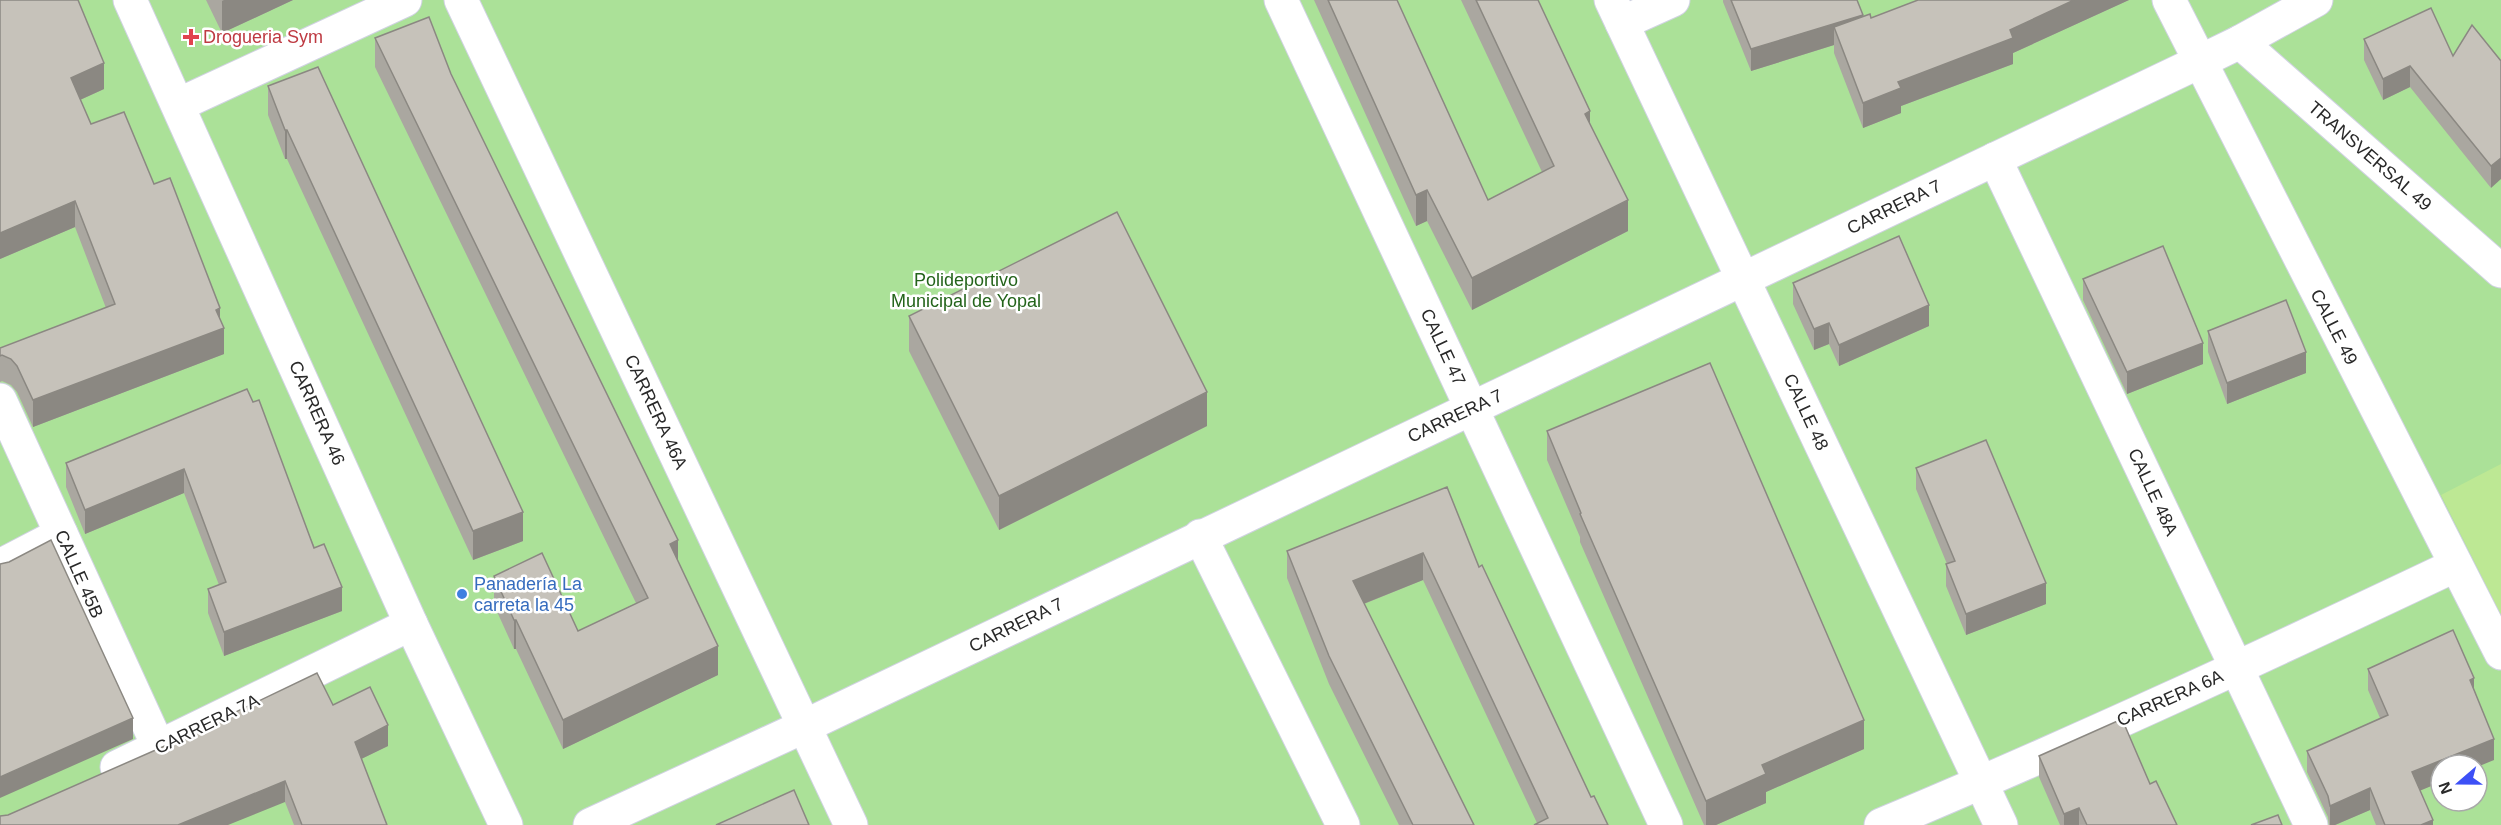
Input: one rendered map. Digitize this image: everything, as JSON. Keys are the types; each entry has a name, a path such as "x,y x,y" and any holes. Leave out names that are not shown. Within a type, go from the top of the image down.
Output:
{"street":[{"name":"CARRERA 46","path":"130,0 411,624 506,825"},
{"path":"178,105 405,0"},
{"name":"CARRERA 46A","path":"461,0 851,825"},
{"name":"CALLE 47","path":"1281,0 1666,825"},
{"path":"1617,11 1673,0"},
{"name":"CALLE 49","path":"2169,0 2501,654"},
{"name":"CARRERA 7","path":"590,825 805,726 2199,62 2316,0"},
{"name":"CALLE 48","path":"1617,11 2001,825"},
{"name":"TRANSVERSAL 49","path":"2240,42 2501,271"},
{"name":"CALLE 48A","path":"1995,159 2311,825"},
{"name":"CALLE 45B","path":"0,400 159,748"},
{"path":"0,566 61,534"},
{"path":"1200,536 1343,825"},
{"name":"CARRERA 6A","path":"1881,825 2236,669 2456,566"},
{"name":"CARRERA 7A","path":"85,781 159,748 411,624"}],"green space":[{"name":"Polideportivo Municipal de Yopal","path":"0,0 2501,0 2501,825 0,825"},
{"path":"2501,464 2501,615 2441,495"}],"building":[{"path":"0,0 78,0 104,63 71,78 91,124 124,112 154,184 170,178 220,308 216,310 224,328 33,400 17,366 11,359 0,356 0,348 115,304 75,201 0,233"},
{"path":"1328,0 1397,0 1488,200 1554,166 1476,0 1538,0 1590,111 1585,114 1628,200 1472,278 1427,190 1416,195"},
{"path":"1731,0 1857,0 1863,15 1751,49"},
{"path":"1918,0 2074,0 2010,30 2013,38 1898,82 1901,88 1863,103 1834,27 1870,14 1871,18"},
{"path":"2431,8 2453,56 2472,25 2501,61 2501,158 2491,166 2410,66 2383,79 2364,39"},
{"path":"429,17 451,74 678,540 670,544 718,646 563,720 494,576 542,553 578,631 648,598 375,38"},
{"path":"318,67 523,512 473,531 287,130 285,130 268,86"},
{"path":"1117,212 1207,392 999,496 909,316"},
{"path":"1899,236 1929,305 1839,345 1829,323 1814,329 1793,283"},
{"path":"2163,246 2203,343 2127,372 2083,279"},
{"path":"2286,300 2306,352 2227,383 2208,331"},
{"path":"1710,363 1864,720 1762,765 1766,774 1706,801 1580,514 1547,431"},
{"path":"247,389 253,402 259,400 314,548 324,544 342,587 224,632 208,589 226,582 184,469 85,510 66,463"},
{"path":"1986,440 2046,583 1966,614 1946,564 1955,561 1916,468"},
{"path":"1447,487 1479,567 1482,565 1591,797 1594,796 1608,825 1534,825 1548,818 1423,553 1353,581 1474,825 1413,825 1329,656 1287,551"},
{"path":"51,540 133,718 0,777 0,564 9,562"},
{"path":"2453,630 2474,678 2470,680 2494,739 2459,753 2429,753 2429,765 2412,772 2433,820 2421,825 2385,825 2370,788 2330,806 2328,796 2307,751 2388,715 2368,669"},
{"path":"317,673 333,705 370,687 388,725 355,742 387,825 302,825 285,781 178,825 0,825 0,816 8,815 167,745"},
{"path":"2122,719 2150,784 2156,781 2177,825 2087,825 2079,808 2064,814 2039,756"},
{"path":"794,790 809,825 716,825"},
{"path":"2278,815 2282,825 2251,825"}],"place":[{"name":"Drogueria Sym","path":"191,37"},
{"name":"Panadería La carreta la 45","path":"462,594"}]}
